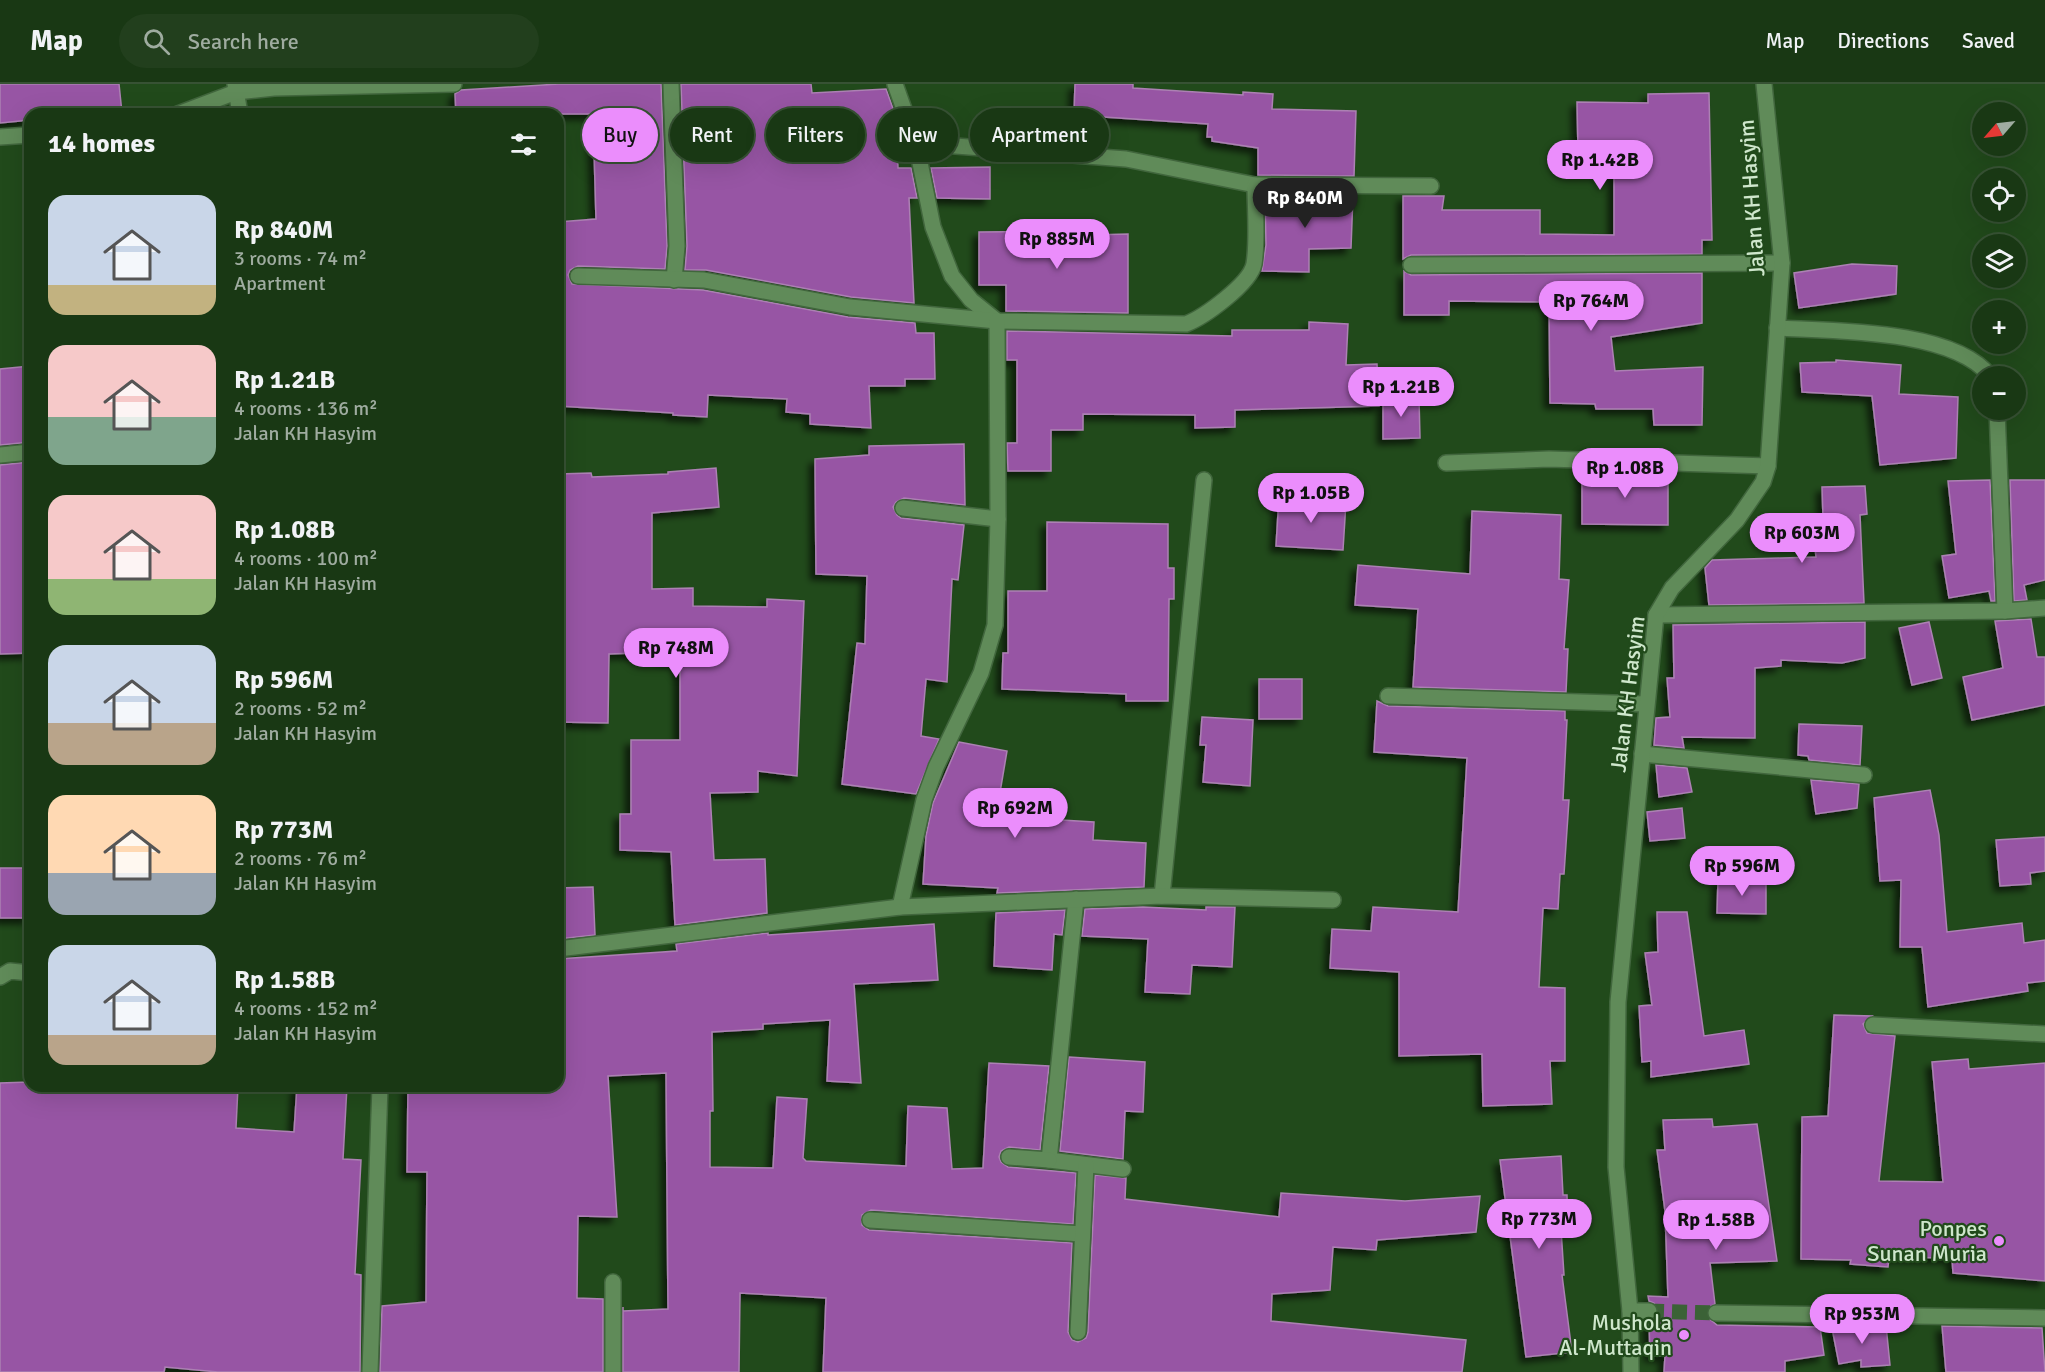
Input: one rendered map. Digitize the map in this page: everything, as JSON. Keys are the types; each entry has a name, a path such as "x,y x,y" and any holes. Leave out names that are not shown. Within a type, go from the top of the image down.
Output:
{"street":[{"path":"671,84 677,246 674,280"},
{"path":"895,84 904,108"},
{"name":"Jalan KH Hasyim","path":"1631,1372 1630,1311 1616,1167 1618,1002 1646,704 1656,615 1672,588 1737,520 1763,482 1768,466 1782,263 1764,84"},
{"path":"191,108 236,88 445,85"},
{"path":"236,88 239,108"},
{"path":"0,137 24,135"},
{"path":"958,146 1126,159 1255,185 1431,186"},
{"path":"920,162 933,227 952,276 971,300 997,321"},
{"path":"578,276 736,284 850,307 997,321 1185,324 1198,319 1240,283 1254,266 1255,185"},
{"path":"1411,265 1782,263"},
{"path":"900,907 924,800 936,767 981,673 995,625 998,519 997,321"},
{"path":"1777,328 1897,334 1947,349 1978,366"},
{"path":"1997,420 2005,610"},
{"path":"0,455 24,453"},
{"path":"1446,463 1549,459 1768,466"},
{"path":"1162,896 1204,480"},
{"path":"903,508 998,519"},
{"path":"1656,615 2045,608"},
{"path":"1388,696 1646,704"},
{"path":"1642,754 1864,775"},
{"path":"564,948 900,907 1162,896 1333,900"},
{"path":"1049,1160 1076,899"},
{"path":"0,977 10,971 24,972"},
{"path":"1873,1025 2045,1034"},
{"path":"370,1372 380,1092"},
{"path":"1010,1157 1123,1169"},
{"path":"1078,1332 1086,1165"},
{"path":"870,1220 1082,1234"},
{"path":"613,1282 613,1372"},
{"path":"1630,1311 1649,1311"},
{"path":"1716,1313 2045,1318"}],"building":[{"path":"0,84 119,84 121,108 24,108 24,121 0,123"},
{"path":"559,84 661,84 667,246 665,269 578,266 570,270 568,275 572,284 703,290 848,317 915,323 916,333 934,333 935,379 905,379 905,386 869,386 871,428 810,424 810,414 786,412 787,399 708,395 707,417 564,406 564,222 596,219 594,162 658,162 658,108 582,108 582,114 564,114 564,108 456,108 455,94 461,90"},
{"path":"681,84 811,84 812,93 886,89 893,108 877,108 877,162 898,162 898,168 911,168 917,198 909,198 914,303 851,297 706,270 685,270 687,246 684,162 754,162 754,108 682,108"},
{"path":"1075,84 1133,84 1133,88 1243,95 1243,92 1273,94 1272,109 1356,111 1354,176 1258,175 1258,148 1212,141 1212,137 1207,137 1208,124 1109,117 1109,108 1074,108"},
{"path":"1709,93 1712,240 1702,240 1702,254 1411,255 1403,259 1403,196 1444,196 1442,210 1540,210 1540,234 1614,235 1614,149 1578,149 1577,102 1648,103 1648,94"},
{"path":"990,167 990,199 937,198 931,168"},
{"path":"1265,195 1353,195 1351,248 1309,249 1309,272 1262,271 1266,245"},
{"path":"1090,231 1090,235 1128,234 1128,313 1006,311 1006,285 979,285 979,232"},
{"path":"1852,264 1897,266 1896,294 1799,308 1794,273"},
{"path":"1404,271 1411,275 1702,273 1702,323 1611,337 1615,371 1703,367 1702,425 1654,425 1653,409 1596,409 1595,404 1550,403 1549,302 1449,301 1449,315 1404,315"},
{"path":"1309,322 1348,324 1346,365 1377,364 1379,406 1235,410 1235,427 1195,428 1195,415 1083,414 1083,430 1051,430 1051,471 1008,471 1007,443 1017,443 1017,360 1007,360 1007,331 1232,336 1232,330 1309,330"},
{"path":"1836,360 1901,365 1899,394 1958,397 1956,458 1880,465 1872,396 1802,392 1800,363 1836,362"},
{"path":"24,367 24,443 0,445 0,369"},
{"path":"1383,398 1419,398 1420,438 1383,439"},
{"path":"964,444 965,505 904,498 896,502 893,507 901,518 964,525 958,580 952,579 947,682 926,679 921,736 939,739 916,794 842,784 857,643 865,644 867,576 816,574 815,459 869,455 869,446"},
{"path":"24,463 24,653 0,654 0,465"},
{"path":"716,468 719,507 652,513 652,589 693,588 693,606 767,607 767,599 804,601 797,776 758,771 758,792 710,793 714,860 765,859 767,913 675,925 671,852 620,850 620,814 631,814 631,740 680,740 680,658 664,659 663,652 609,654 608,723 564,722 564,474 591,473 592,477 668,474 668,472"},
{"path":"1582,473 1668,473 1668,525 1582,524"},
{"path":"1990,480 1995,601 1991,601 1989,591 1949,598 1942,556 1956,554 1948,481"},
{"path":"2010,480 2045,480 2045,580 2024,585 2027,600 2014,601"},
{"path":"1865,486 1867,514 1860,515 1864,603 1709,605 1705,568 1712,560 1816,557 1815,547 1824,546 1822,487"},
{"path":"1279,497 1346,502 1343,550 1276,546"},
{"path":"1472,511 1561,515 1559,579 1569,580 1564,649 1568,649 1566,692 1413,687 1418,609 1355,605 1358,565 1470,574"},
{"path":"1047,522 1168,524 1168,568 1174,568 1174,599 1169,599 1168,701 1126,701 1126,694 1002,689 1003,653 1008,653 1008,591 1047,591"},
{"path":"2031,619 2037,657 2045,657 2045,705 1972,720 1963,677 2003,668 1995,621"},
{"path":"1865,622 1865,658 1842,663 1781,660 1781,666 1755,668 1755,738 1682,737 1684,748 1654,745 1656,718 1670,717 1667,678 1674,678 1673,625"},
{"path":"1929,622 1942,678 1912,685 1899,628"},
{"path":"1259,679 1302,679 1302,719 1259,719"},
{"path":"1377,701 1388,706 1565,711 1565,720 1567,720 1563,800 1569,800 1564,874 1560,874 1558,909 1543,908 1539,987 1565,988 1565,1061 1550,1061 1552,1104 1483,1106 1482,1054 1399,1056 1399,972 1330,968 1332,929 1371,931 1373,907 1458,912 1467,758 1374,752"},
{"path":"1202,717 1253,720 1250,786 1203,782 1206,745 1200,745"},
{"path":"1799,724 1862,726 1860,765 1809,760 1808,756 1798,755"},
{"path":"959,742 1007,751 996,816 1094,822 1093,840 1146,843 1144,887 997,893 998,888 923,884 926,836 933,803"},
{"path":"1656,765 1687,768 1692,792 1659,797"},
{"path":"1811,780 1859,784 1857,808 1816,814"},
{"path":"1930,790 1939,835 1947,932 2022,923 2024,943 2045,940 2045,981 2027,983 2028,991 1928,1007 1922,947 1900,947 1901,880 1880,881 1874,798"},
{"path":"1682,808 1685,838 1650,841 1647,812"},
{"path":"2045,837 2045,871 2030,873 2031,884 2000,886 1996,840"},
{"path":"0,868 24,868 24,918 0,918"},
{"path":"1718,880 1766,880 1766,914 1717,913"},
{"path":"593,887 595,935 564,938 564,888"},
{"path":"1143,907 1206,910 1206,907 1235,907 1232,967 1192,965 1190,994 1145,992 1148,939 1082,936 1085,909"},
{"path":"1065,910 1062,935 1054,934 1052,970 994,966 996,913"},
{"path":"1657,912 1687,912 1704,1036 1744,1030 1749,1064 1651,1077 1651,1061 1642,1062 1639,1006 1652,1005 1645,953 1658,952"},
{"path":"934,924 938,980 854,984 861,1083 827,1081 830,1020 763,1024 763,1029 712,1032 713,1111 710,1111 710,1167 773,1168 777,1097 807,1099 803,1158 806,1161 906,1166 908,1106 947,1108 952,1169 983,1168 989,1063 1049,1066 1040,1150 1009,1147 1001,1151 999,1157 1001,1162 1008,1167 1076,1173 1073,1224 871,1210 862,1215 862,1225 869,1230 1072,1243 1068,1332 1072,1340 1078,1342 1086,1338 1088,1332 1095,1175 1126,1178 1125,1199 1279,1217 1281,1193 1405,1201 1480,1196 1476,1232 1377,1240 1376,1250 1333,1247 1330,1290 1272,1294 1271,1321 1466,1340 1462,1372 823,1372 826,1298 740,1293 739,1372 623,1372 623,1311 668,1309 666,1073 608,1076 617,1217 578,1216 577,1298 603,1299 603,1372 380,1372 382,1306 426,1302 427,1172 407,1172 408,1092 564,1092 564,959 677,951 676,944 768,933 768,935"},
{"path":"1834,1015 1872,1016 1863,1024 1867,1033 1895,1036 1879,1181 1943,1182 1932,1062 1968,1059 1969,1069 2045,1063 2045,1281 1953,1273 1952,1258 1889,1257 1888,1267 1850,1264 1851,1260 1801,1259 1802,1117 1828,1116"},
{"path":"1069,1057 1145,1062 1143,1112 1125,1111 1123,1159 1060,1151"},
{"path":"24,1082 24,1092 238,1092 236,1128 294,1132 297,1092 347,1092 343,1159 361,1160 355,1274 361,1275 360,1372 218,1372 165,1367 164,1372 0,1372 0,1083"},
{"path":"1712,1119 1713,1127 1757,1124 1777,1261 1710,1263 1715,1304 1707,1309 1707,1317 1717,1325 1820,1327 1824,1355 1785,1361 1785,1372 1664,1372 1665,1356 1650,1356 1649,1321 1657,1316 1659,1310 1654,1303 1649,1301 1648,1296 1668,1297 1665,1211 1657,1150 1665,1150 1663,1120"},
{"path":"1561,1156 1563,1195 1567,1195 1568,1229 1561,1229 1564,1275 1562,1275 1572,1352 1526,1357 1500,1160"},
{"path":"1886,1325 1890,1365 1861,1367 1861,1360 1839,1364 1832,1328"},
{"path":"1942,1326 2042,1328 2045,1372 1946,1372"}],"tunnel":[{"path":"1649,1311 1716,1313"}],"place":[{"name":"Ponpes Sunan Muria","path":"1999,1241"},
{"name":"Mushola Al-Muttaqin","path":"1684,1335"}]}
